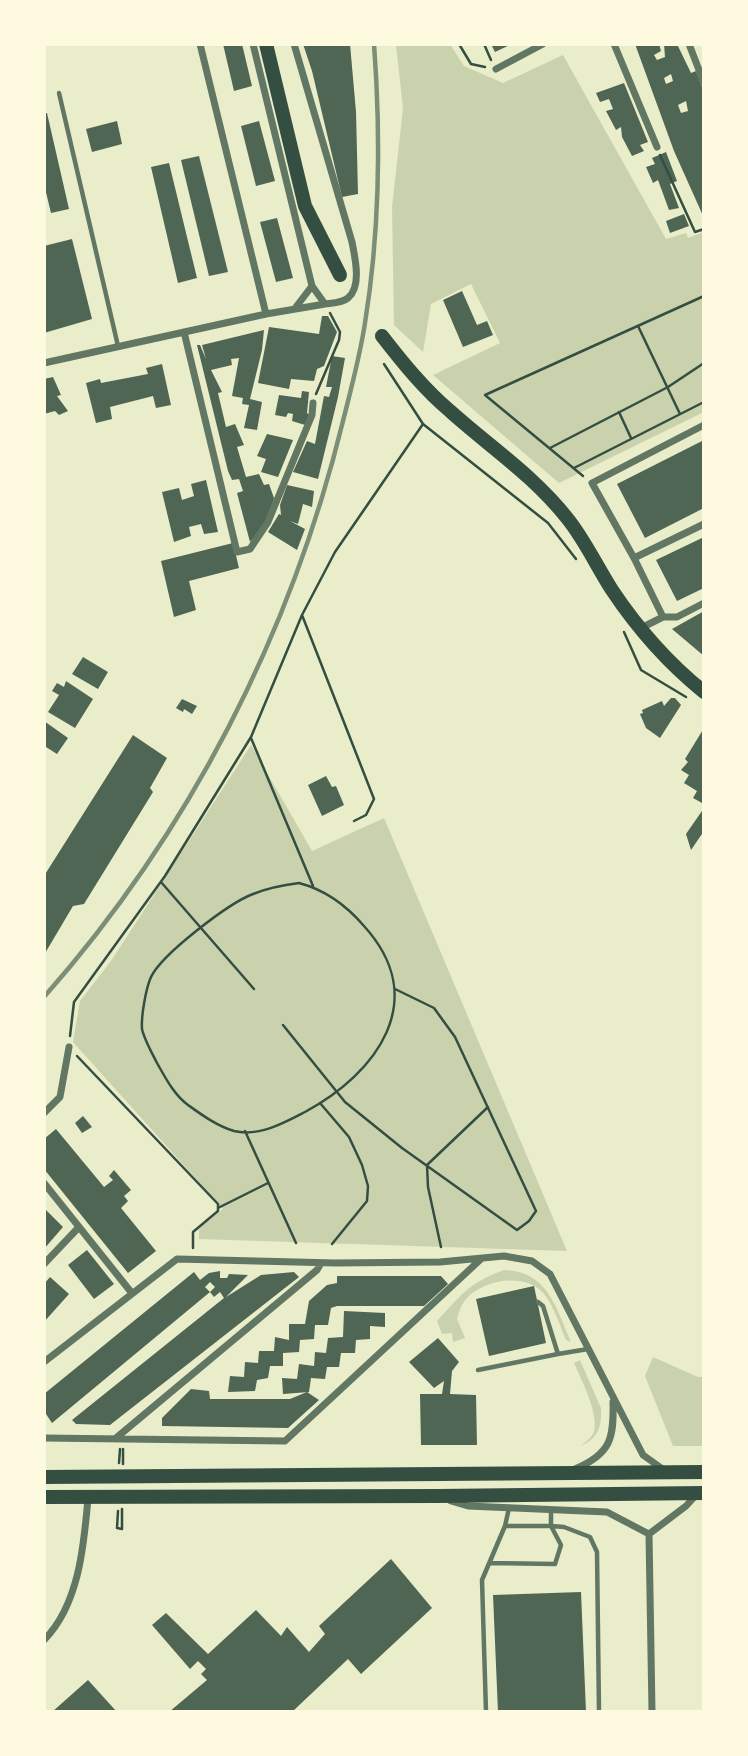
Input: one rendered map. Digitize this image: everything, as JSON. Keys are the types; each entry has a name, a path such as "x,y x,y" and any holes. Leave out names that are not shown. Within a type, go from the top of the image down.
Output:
{"main road":[{"path":"266,44 305,205 340,275"},
{"path":"382,337 449,411 523,470 568,519 613,592 640,629 654,646 704,692"},
{"path":"47,1477 704,1472"},
{"path":"44,1497 701,1493"}],"street":[{"path":"200,44 266,313"},
{"path":"253,44 312,286 326,304"},
{"path":"44,363 266,313 347,299 354,289 356,263 352,242 294,44"},
{"path":"496,69 543,44"},
{"path":"614,44 657,147"},
{"path":"689,44 704,83"},
{"path":"296,308 312,286"},
{"path":"184,332 237,552 250,549 268,522 312,415 313,403"},
{"path":"663,617 592,483 704,425"},
{"path":"634,558 704,524"},
{"path":"640,629 663,617 677,617 704,603"},
{"path":"44,1113 60,1097 69,1048"},
{"path":"44,1183 131,1293"},
{"path":"44,1264 79,1227"},
{"path":"44,1362 177,1259 321,1263 481,1259 504,1256 532,1261 550,1274 643,1455 666,1472"},
{"path":"44,1438 285,1441 481,1259"},
{"path":"116,1438 317,1270 321,1263"},
{"path":"566,1472 594,1461 606,1448 614,1430 613,1398"},
{"path":"649,1534 701,1493"},
{"path":"437,1496 468,1506 607,1511 649,1534"},
{"path":"45,1637 68,1603 85,1540 88,1498"},
{"path":"649,1534 652,1712"}],"lane":[{"path":"59,93 118,347"},
{"path":"538,1302 543,1306 558,1354"},
{"path":"478,1370 588,1349"},
{"path":"486,1712 482,1580 505,1526 509,1508"},
{"path":"490,1563 555,1564 561,1545 551,1526 551,1510"},
{"path":"505,1526 564,1527 590,1537 597,1552 599,1712"}],"path":[{"path":"459,44 471,64 496,69"},
{"path":"484,44 496,69"},
{"path":"657,147 695,232 704,229"},
{"path":"592,483 485,395 704,296"},
{"path":"313,403 339,340 340,332 326,304"},
{"path":"638,326 680,414"},
{"path":"382,360 423,424 548,523 581,565"},
{"path":"550,448 667,387 704,363"},
{"path":"574,468 704,401"},
{"path":"619,412 632,438"},
{"path":"218,1208 219,1204 69,1048 74,1002 161,882 251,737 302,615 335,552 423,424"},
{"path":"302,615 374,799 366,816 354,821"},
{"path":"624,631 641,670 692,700 704,692"},
{"path":"251,737 313,887"},
{"path":"161,882 254,989"},
{"path":"299,883 313,887 332,896 375,937 395,983 388,1032 365,1067 320,1103 270,1129 236,1131 212,1121 185,1102 167,1080 142,1029 145,997 151,977 160,963 200,929 250,894 299,883"},
{"path":"283,1025 345,1102 517,1230 529,1221 536,1211 455,1037 434,1007 395,989"},
{"path":"320,1103 349,1137 368,1186 367,1201 332,1244"},
{"path":"441,1247 428,1187 427,1165 488,1107"},
{"path":"245,1131 296,1243"},
{"path":"192,1258 193,1232 218,1208 268,1183"},
{"path":"119,1460 119,1449 123,1449 123,1469"},
{"path":"118,1518 117,1528 122,1529 122,1506"}],"green space":[{"path":"396,44 450,44 464,66 503,83 563,55 666,239 686,233 688,238 704,232 704,412 559,483 433,375 500,343 471,284 431,304 423,352 394,325 392,207 403,109"},
{"path":"251,745 312,851 384,818 567,1251 199,1239 199,1229 223,1209 73,1042 80,1001 111,961"},
{"path":"504,1270 519,1272 541,1284 555,1305 571,1342 566,1340 545,1295 528,1283 517,1281 494,1283 474,1292 466,1299 457,1319 465,1338 453,1342 452,1333 442,1334 437,1321 453,1304 474,1285"},
{"path":"653,1357 698,1377 704,1377 704,1446 673,1446 645,1376"},
{"path":"580,1360 601,1408 600,1426 595,1435 581,1446 592,1436 595,1427 589,1398 574,1363"}],"building":[{"path":"223,44 242,44 252,86 234,91"},
{"path":"303,44 350,44 356,112 358,194 342,197"},
{"path":"491,44 512,44 495,52"},
{"path":"635,44 659,44 661,51 654,55 657,60 665,57 664,44 677,44 691,73 696,71 704,92 704,218 674,151","holes":["671,74 673,81 666,84 664,78","686,101 688,111 681,113 678,105"]},
{"path":"624,83 648,142 640,145 644,151 632,156 622,137 621,127 616,130 606,111 613,109 609,99 600,102 596,93"},
{"path":"44,113 47,113 69,209 51,213 44,184"},
{"path":"117,121 122,144 92,152 86,129"},
{"path":"259,121 275,181 256,186 241,126"},
{"path":"666,152 677,181 670,184 679,208 669,210 658,180 653,183 646,167 655,164 652,158"},
{"path":"199,156 228,272 209,276 181,160"},
{"path":"169,163 197,278 178,283 151,167"},
{"path":"684,214 689,226 670,233 666,221"},
{"path":"277,218 293,278 276,282 260,222"},
{"path":"72,239 92,319 44,333 44,246"},
{"path":"462,291 477,325 487,321 493,335 463,347 443,300"},
{"path":"322,316 328,316 337,332 324,366 317,369 314,381 291,379 289,389 258,383 269,327 319,334"},
{"path":"264,330 250,399 262,402 257,430 244,428 249,405 242,404 243,398 232,396 239,358 231,359 232,365 211,370 222,392 218,393 226,427 235,424 244,445 237,447 246,477 259,474 264,485 269,484 274,498 268,522 250,542 237,493 243,491 239,479 232,480 228,471 197,345 200,345 206,359 202,345"},
{"path":"332,356 345,358 318,479 293,472 307,441 315,444 324,396 329,397 332,387 326,387"},
{"path":"162,364 171,405 156,408 153,396 110,407 112,419 96,423 86,383 100,379 101,383 148,374 146,368"},
{"path":"53,377 61,395 57,396 68,411 59,415 55,411 44,414 44,379"},
{"path":"302,391 309,392 307,413 310,415 305,425 292,421 293,414 288,413 286,417 275,415 279,395 301,398"},
{"path":"267,434 293,440 278,477 261,472 266,459 257,456"},
{"path":"704,440 704,508 645,538 617,484"},
{"path":"206,480 218,532 204,534 201,524 189,527 191,536 174,542 162,492 179,488 182,500 194,496 191,484"},
{"path":"287,485 314,491 312,507 303,504 298,524 290,521 305,529 297,550 268,532 279,514 281,515 280,505"},
{"path":"704,537 704,588 677,601 656,560"},
{"path":"233,543 239,568 189,581 196,610 174,617 161,561"},
{"path":"704,611 704,656 672,629"},
{"path":"83,657 108,672 98,689 72,674"},
{"path":"66,681 93,699 75,728 48,712 59,695 52,691 57,683 64,687"},
{"path":"671,698 675,698 681,705 660,738 646,728 640,714 643,713 642,710 662,701 664,706"},
{"path":"182,699 197,706 192,714 176,708"},
{"path":"44,721 68,738 57,754 46,747 44,751"},
{"path":"704,728 702,803 693,798 697,791 684,783 689,775 681,770 688,762 685,759"},
{"path":"133,735 167,758 150,788 153,792 84,904 73,906 44,955 44,876"},
{"path":"326,776 332,787 336,786 344,805 322,816 308,785"},
{"path":"704,808 704,831 691,850 686,834"},
{"path":"83,1116 92,1127 82,1133 75,1123"},
{"path":"56,1129 104,1187 113,1180 109,1176 114,1170 131,1190 124,1196 128,1201 121,1208 156,1251 128,1273 44,1169 44,1139"},
{"path":"44,1208 63,1227 44,1249"},
{"path":"87,1250 114,1284 94,1299 68,1265"},
{"path":"220,1271 220,1278 227,1278 229,1274 248,1275 226,1297 261,1275 294,1272 299,1277 110,1425 76,1424 72,1420 224,1298 220,1292 214,1297 210,1292 52,1423 44,1411 44,1394 194,1272 200,1280 209,1273","holes":["210,1282 215,1287 210,1292 205,1287"]},
{"path":"337,1276 441,1276 448,1284 424,1306 331,1308 328,1325 315,1325 314,1339 300,1340 299,1352 283,1353 283,1366 270,1366 268,1378 257,1380 255,1391 228,1392 230,1376 244,1377 245,1362 258,1363 259,1351 274,1351 275,1337 289,1340 289,1324 305,1324 309,1301 327,1285 337,1283"},
{"path":"50,1277 69,1294 44,1322 44,1284"},
{"path":"534,1286 546,1343 489,1356 476,1299"},
{"path":"344,1311 385,1313 385,1327 370,1326 370,1339 356,1340 355,1353 341,1353 339,1367 327,1367 325,1379 311,1378 309,1392 283,1394 282,1378 297,1379 299,1364 314,1366 315,1352 326,1353 328,1338 343,1337"},
{"path":"438,1338 459,1362 452,1371 450,1394 476,1395 477,1445 421,1445 420,1394 442,1394 444,1381 434,1388 409,1362"},
{"path":"191,1389 209,1391 210,1399 290,1399 307,1392 319,1400 288,1428 162,1426 162,1418"},
{"path":"391,1559 432,1608 361,1674 348,1659 292,1712 169,1712 207,1680 201,1674 206,1669 198,1661 190,1669 152,1625 166,1613 208,1654 256,1610 281,1636 287,1627 309,1652 325,1634 319,1626"},
{"path":"581,1592 586,1712 498,1712 493,1595"},
{"path":"88,1680 117,1712 52,1712"}],"railway":[{"path":"44,997 96,934 145,868 189,799 264,654 295,578 343,421 365,323 374,253 378,183 374,44"}]}
